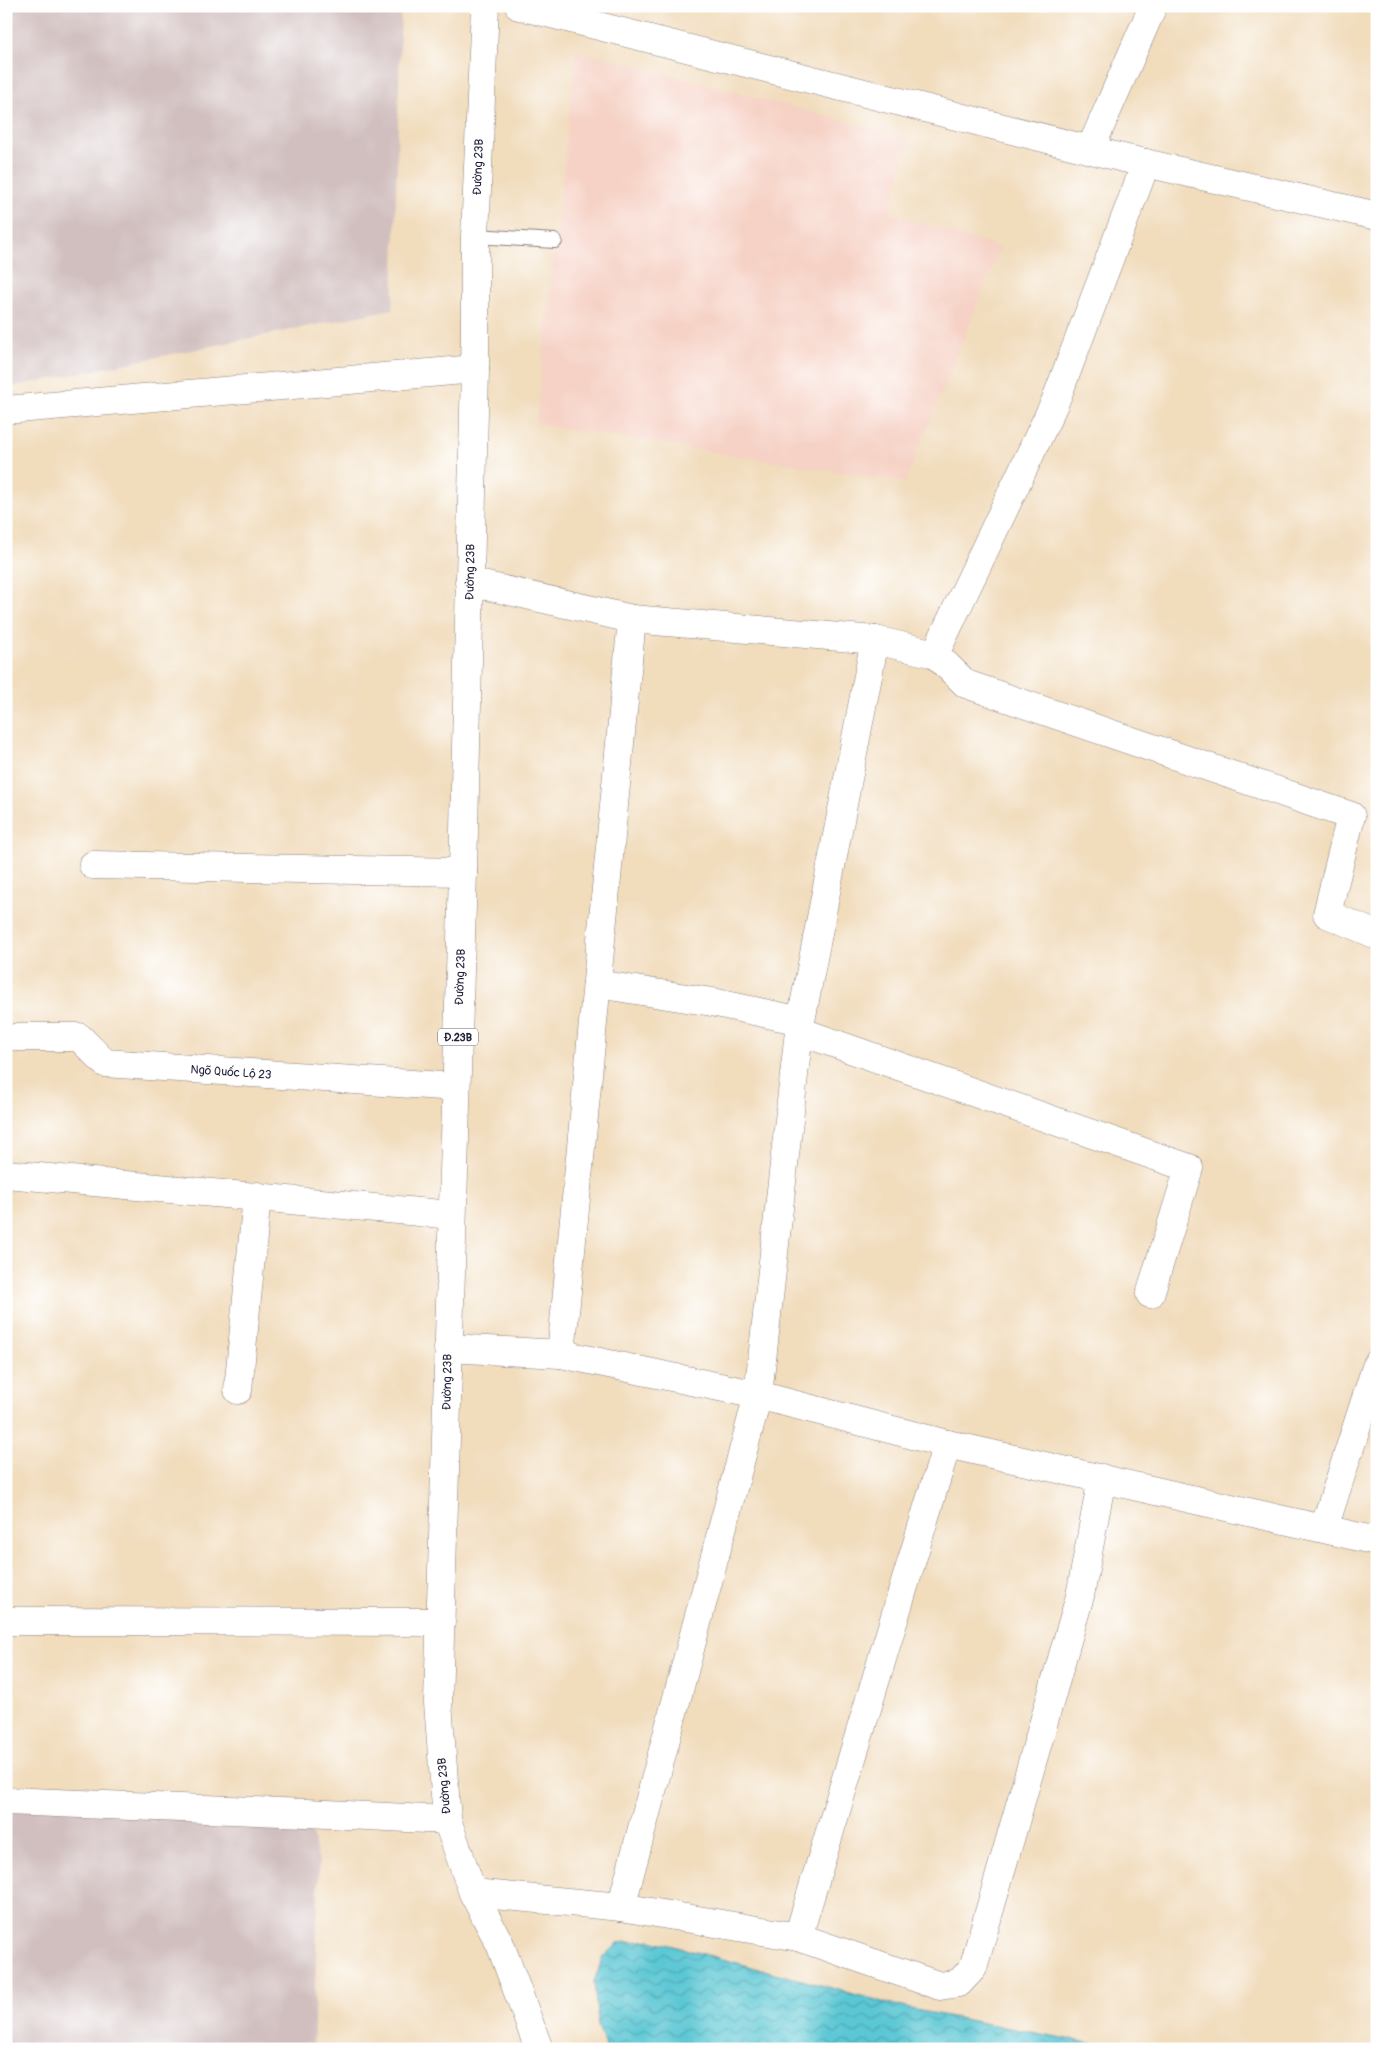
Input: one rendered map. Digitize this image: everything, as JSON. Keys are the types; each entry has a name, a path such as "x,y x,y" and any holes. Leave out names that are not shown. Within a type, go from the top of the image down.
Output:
{"street":[{"name":"Đường 23B","path":"485,6 475,236 475,368 463,872 438,1703 447,1820 473,1893 500,1944 539,2049"},
{"path":"519,6 1090,150 1377,216"},
{"path":"1090,150 1154,6"},
{"path":"935,654 1055,402 1146,163"},
{"path":"6,410 475,368"},
{"path":"469,582 632,619 875,640 935,654 966,684 1351,816 1327,914 1377,935"},
{"path":"561,1354 632,619"},
{"path":"621,1907 758,1395 800,1026 875,640"},
{"path":"94,865 463,872"},
{"path":"597,984 712,1002 800,1026 1189,1168 1150,1294"},
{"name":"Ngõ Quốc Lộ 23","path":"18,1037 79,1037 105,1063 456,1088"},
{"path":"6,1174 452,1215"},
{"path":"238,1390 257,1196"},
{"path":"448,1348 561,1354 758,1395 947,1444 1377,1541"},
{"path":"1324,1528 1377,1364"},
{"path":"798,1937 947,1444"},
{"path":"473,1893 621,1907 798,1937 940,1986 959,1983 973,1968 1080,1596 1102,1478"},
{"path":"6,1621 441,1622"},
{"path":"6,1801 447,1820"}],"lane":[{"path":"475,236 555,241"}],"shaded area":[{"path":"6,6 401,6 393,309 6,388"},
{"path":"576,50 909,138 890,213 1000,248 905,482 536,424"},
{"path":"6,1801 307,1813 319,1862 313,2049 6,2049"}],"water":[{"path":"651,1940 910,2009 1120,2049 606,2049 598,2025 594,1982 603,1957 618,1943"}]}
